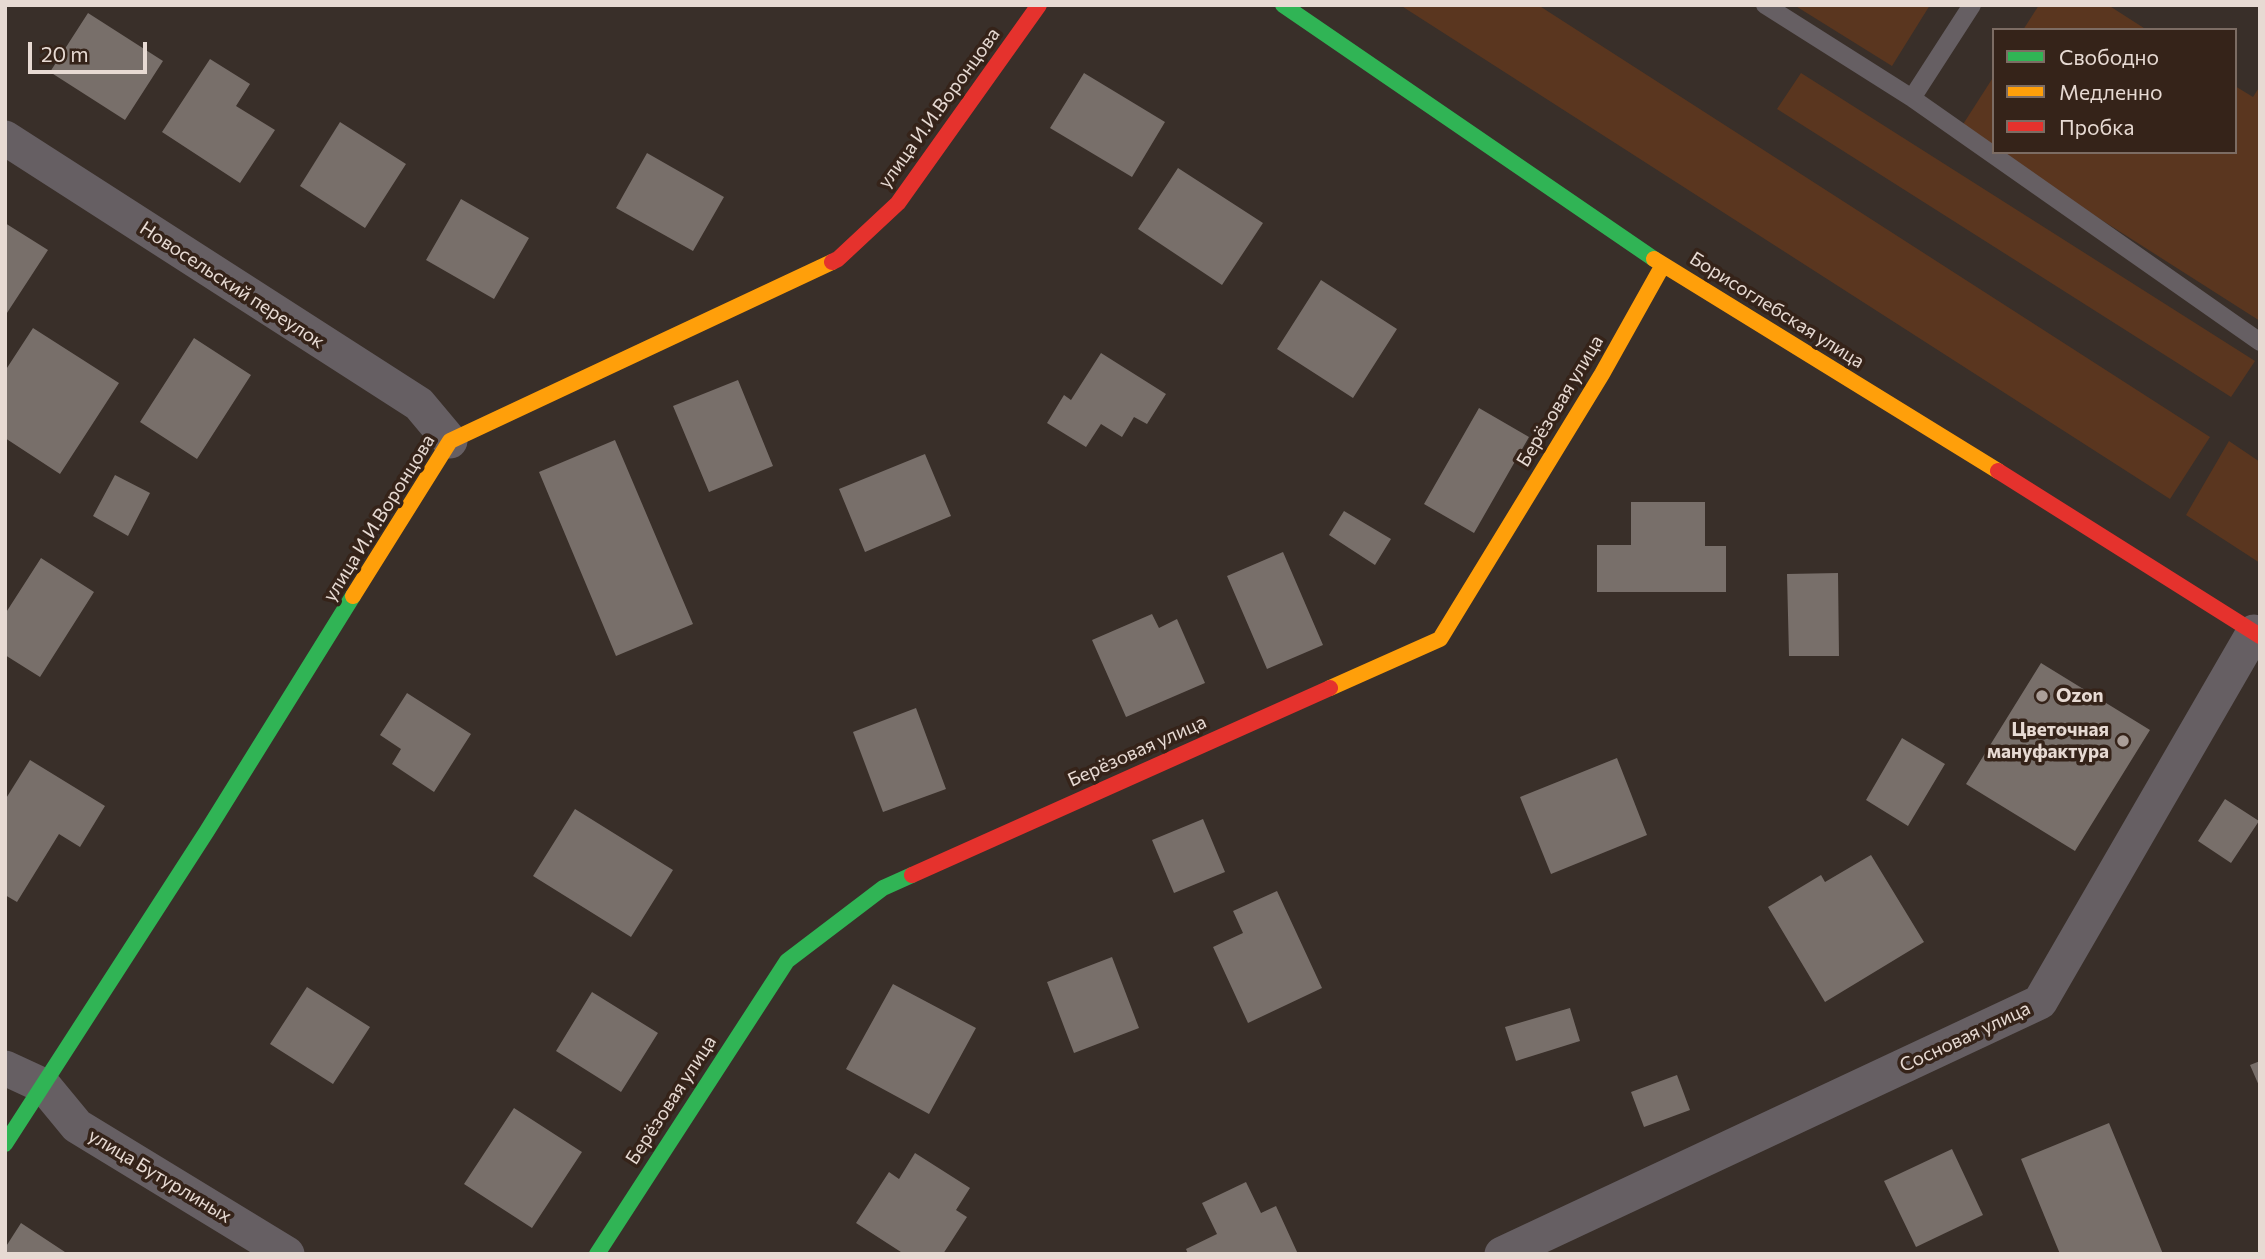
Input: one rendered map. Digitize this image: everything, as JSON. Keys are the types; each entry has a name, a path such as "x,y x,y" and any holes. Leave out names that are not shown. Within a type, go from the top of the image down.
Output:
{"street":[{"name":"улица И.И.Воронцова","path":"5,1144 207,831 450,441 838,259 898,204 1039,5"},
{"name":"Борисоглебская улица","path":"1283,5 1663,265 2133,554 2257,634"},
{"name":"Новосельский переулок","path":"5,138 419,404 450,441"},
{"name":"Берёзовая улица","path":"597,1254 787,961 883,888 1440,639 1602,374 1663,265"},
{"name":"Сосновая улица","path":"1502,1254 2040,1002 2257,634"},
{"name":"улица Бутурлиных","path":"5,1068 44,1086 78,1126 287,1254"}],"lane":[{"path":"1765,5 1912,98 2260,342"},
{"path":"1912,98 1972,5"}],"shaded area":[{"path":"1400,5 1538,5 2210,437 2170,499"},
{"path":"1794,5 1930,5 1892,66"},
{"path":"2039,5 2108,5 2144,28 2024,28"},
{"path":"1801,73 2255,361 2231,397 1777,109"},
{"path":"1992,79 1992,150 1960,129"},
{"path":"2260,86 2260,321 1998,154 2237,154 2237,87 2253,97"},
{"path":"2229,441 2260,462 2260,563 2186,515"}],"building":[{"path":"88,13 163,61 125,120 50,72"},
{"path":"210,59 250,84 236,106 275,130 240,183 162,132"},
{"path":"1084,73 1165,122 1132,177 1050,128"},
{"path":"340,122 406,164 365,228 300,186"},
{"path":"647,153 724,197 693,251 616,208"},
{"path":"1178,168 1263,223 1222,285 1138,229"},
{"path":"461,199 529,238 494,299 426,260"},
{"path":"5,223 48,250 5,316"},
{"path":"1321,280 1397,329 1353,398 1277,349"},
{"path":"33,328 119,383 60,474 5,438 5,371"},
{"path":"194,338 251,375 197,459 140,422"},
{"path":"1101,353 1166,394 1147,424 1134,417 1122,437 1101,424 1086,447 1047,423 1064,395 1071,400"},
{"path":"738,380 773,466 709,492 673,406"},
{"path":"1479,408 1529,437 1474,533 1424,504"},
{"path":"615,440 693,624 616,656 539,472"},
{"path":"925,454 951,516 865,552 839,489"},
{"path":"115,475 150,493 128,536 93,516"},
{"path":"1631,502 1705,502 1705,546 1726,546 1726,592 1597,592 1597,545 1631,545"},
{"path":"1344,511 1391,539 1375,565 1329,535"},
{"path":"1283,552 1323,645 1267,669 1227,576"},
{"path":"41,558 94,592 40,677 5,655 5,614"},
{"path":"1838,573 1839,656 1789,656 1787,574"},
{"path":"1152,614 1159,628 1177,619 1205,683 1126,717 1092,640"},
{"path":"2041,663 2150,730 2075,851 1966,784"},
{"path":"407,693 471,734 434,792 392,764 401,749 380,735"},
{"path":"916,708 946,789 883,812 853,732"},
{"path":"1902,738 1945,764 1908,826 1866,800"},
{"path":"1617,758 1647,835 1551,874 1520,797"},
{"path":"30,760 105,806 80,847 59,834 17,902 5,895 5,800"},
{"path":"2225,799 2259,821 2231,863 2198,841"},
{"path":"575,809 673,870 631,937 533,876"},
{"path":"1203,819 1225,872 1174,893 1152,840"},
{"path":"1871,855 1924,942 1825,1002 1768,907 1821,875 1825,882"},
{"path":"1277,891 1322,988 1248,1023 1213,947 1243,933 1233,911"},
{"path":"1112,957 1139,1028 1074,1053 1047,982"},
{"path":"893,984 976,1028 929,1114 846,1069"},
{"path":"307,987 370,1027 333,1084 270,1044"},
{"path":"592,992 658,1033 621,1092 556,1051"},
{"path":"1570,1008 1580,1041 1516,1061 1505,1027"},
{"path":"2260,1061 2260,1088 2250,1065"},
{"path":"1677,1075 1690,1110 1644,1127 1631,1092"},
{"path":"514,1108 582,1152 532,1228 464,1184"},
{"path":"2109,1123 2163,1254 2060,1254 2021,1159"},
{"path":"1952,1149 1983,1215 1916,1247 1884,1181"},
{"path":"915,1153 970,1188 956,1210 967,1217 943,1254 904,1254 856,1223 889,1172 899,1179"},
{"path":"1246,1182 1261,1213 1276,1206 1298,1254 1188,1254 1186,1249 1217,1234 1202,1203"},
{"path":"21,1223 68,1254 5,1254 5,1248"}],"traffic: fast":[{"path":"1283,5 1654,259"},
{"path":"5,1144 207,831 353,596"},
{"path":"597,1254 787,961 883,888 912,875"}],"traffic: slow":[{"path":"1654,259 1998,471"},
{"path":"353,596 450,441 832,262"},
{"path":"1330,688 1440,639 1602,374 1663,265"}],"traffic: jam":[{"path":"832,262 898,203 1039,5"},
{"path":"1998,471 2260,636"},
{"path":"912,875 1330,688"}],"place":[{"name":"Ozon","path":"2042,696"},
{"name":"Цветочная мануфактура","path":"2123,741"}]}
